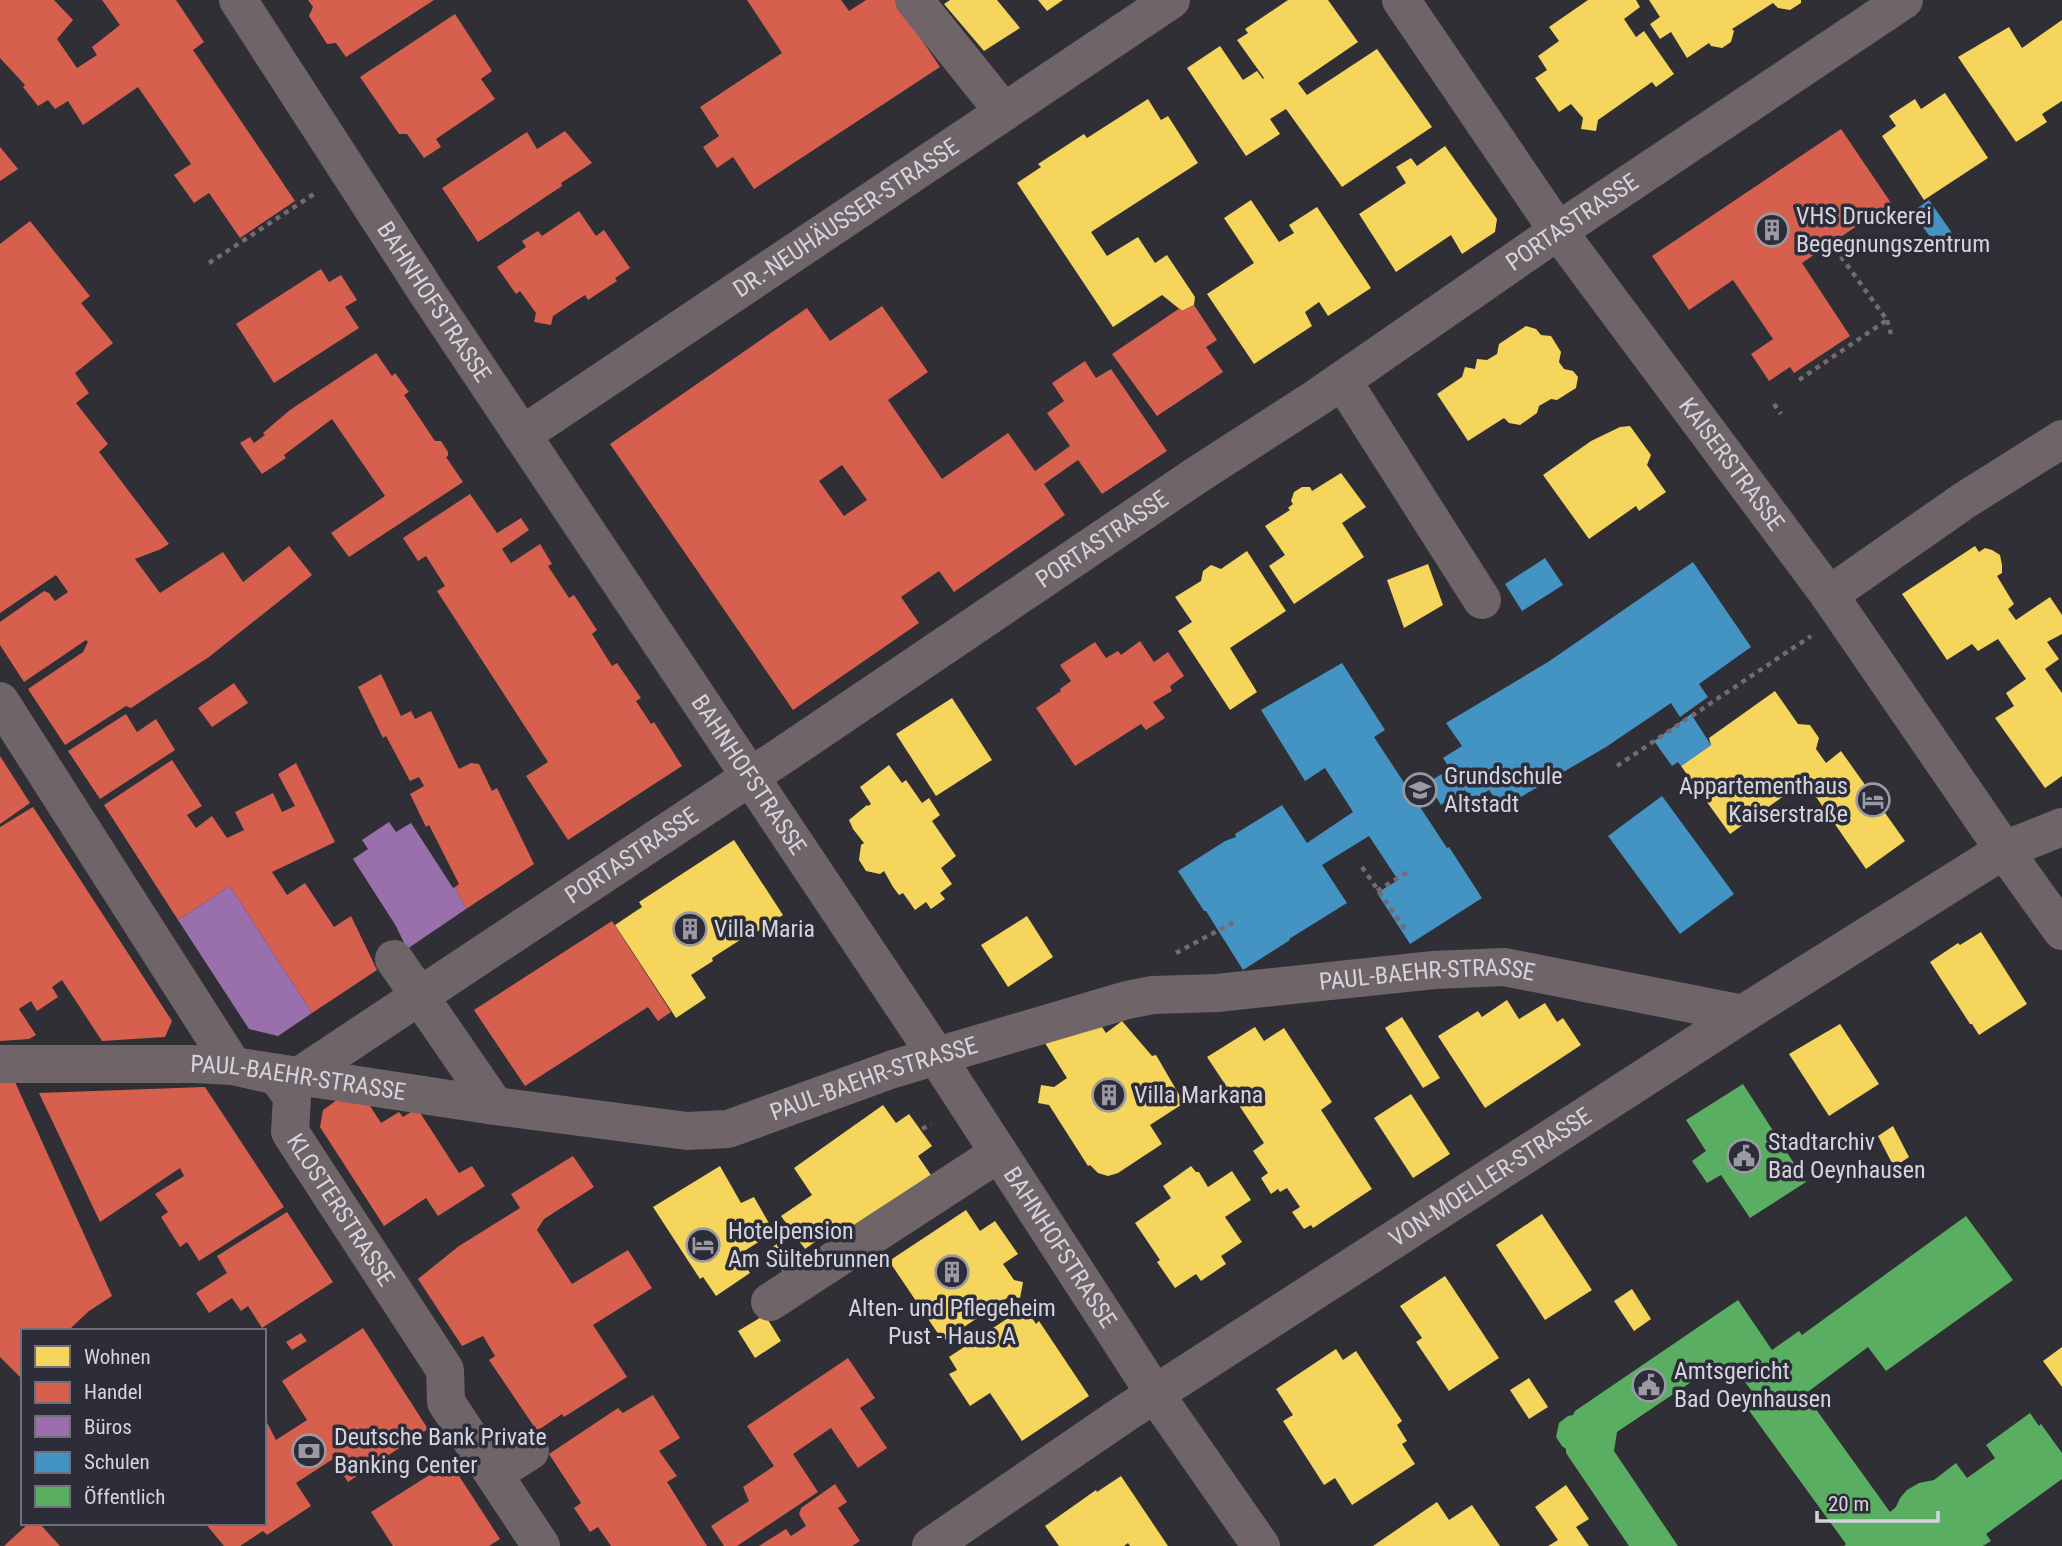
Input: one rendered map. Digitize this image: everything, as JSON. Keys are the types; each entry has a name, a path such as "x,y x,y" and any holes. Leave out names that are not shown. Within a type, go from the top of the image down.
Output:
{"street":[{"name":"BAHNHOFSTRASSE","path":"238,0 413,271 935,1056 1155,1394 1261,1546"},
{"path":"914,0 1004,112"},
{"name":"DR.-NEUHÄUSSER-STRASSE","path":"522,435 1171,0"},
{"name":"KAISERSTRASSE","path":"1401,0 1558,231 1836,605 2062,931"},
{"name":"PORTASTRASSE","path":"299,1076 1342,380 1558,231 1903,0"},
{"path":"1342,380 1482,600"},
{"path":"1836,605 1965,500 2062,439"},
{"path":"0,701 24,766 233,1066"},
{"name":"VON-MOELLER-STRASSE","path":"931,1546 1155,1394 1743,1014 2004,850 2062,827"},
{"path":"394,959 495,1106"},
{"name":"PAUL-BAEHR-STRASSE","path":"0,1064 233,1066 495,1106 687,1131 728,1129 935,1056 1127,1000 1153,995 1217,993 1434,970 1504,967 1743,1014"},
{"name":"KLOSTERSTRASSE","path":"233,1066 277,1076 292,1097 290,1132 444,1370 446,1402 541,1546"},
{"path":"770,1302 999,1153"},
{"path":"494,1474 530,1451"}],"path":[{"path":"209,263 314,194"},
{"path":"1839,254 1886,320 1891,334"},
{"path":"1799,380 1886,320"},
{"path":"1774,404 1782,414"},
{"path":"1617,766 1836,605"},
{"path":"1362,867 1434,970"},
{"path":"1377,891 1409,871"},
{"path":"922,1129 931,1124"}],"building: Wohnen":[{"path":"950,0 997,0 1020,28 984,51 944,4"},
{"path":"1038,0 1063,0 1047,11"},
{"path":"1288,0 1328,0 1358,42 1298,83 1307,95 1377,49 1432,127 1342,187 1286,109 1270,119 1280,134 1246,156 1187,68 1220,46 1243,80 1257,71 1263,79 1237,40 1248,33 1245,29"},
{"path":"1588,0 1636,0 1640,7 1624,19 1636,37 1644,31 1674,74 1656,87 1652,82 1598,120 1596,131 1581,129 1583,118 1571,104 1559,112 1535,78 1547,70 1538,56 1559,41 1549,27"},
{"path":"1649,0 1801,0 1801,3 1790,10 1778,8 1773,3 1732,29 1734,31 1731,42 1722,48 1709,43 1687,58 1671,32 1660,39 1650,24 1660,17"},
{"path":"2062,20 2062,101 2042,114 2047,122 2016,142 1958,57 2009,27 2022,48"},
{"path":"1945,93 1988,158 1924,200 1882,136 1896,126 1889,116 1915,99 1921,109"},
{"path":"1148,99 1161,120 1168,116 1198,163 1091,232 1107,256 1138,237 1155,263 1167,255 1195,297 1194,305 1182,311 1162,295 1113,327 1017,183 1041,167 1038,164 1084,134 1087,138"},
{"path":"1445,146 1497,219 1495,232 1462,254 1451,235 1396,272 1359,214 1406,183 1396,167 1411,158 1417,166"},
{"path":"1251,200 1279,242 1294,233 1289,225 1317,207 1371,288 1328,316 1319,302 1305,312 1312,326 1254,364 1207,294 1254,263 1224,218"},
{"path":"1526,326 1536,329 1541,335 1551,336 1561,352 1559,362 1564,369 1573,371 1578,377 1576,388 1557,400 1551,399 1539,406 1537,413 1520,425 1509,423 1504,418 1468,441 1437,394 1462,377 1465,367 1475,369 1477,359 1487,360 1497,354 1499,344"},
{"path":"1630,426 1651,455 1647,465 1666,492 1639,511 1636,506 1589,539 1543,475 1591,441 1620,427"},
{"path":"1341,473 1366,507 1342,523 1364,557 1294,604 1269,566 1285,555 1265,526 1290,510 1288,508 1293,504 1291,501 1294,492 1302,487 1310,487 1312,491"},
{"path":"1975,546 1979,552 1985,548 2000,555 2002,573 1997,576 2014,604 2008,609 2016,620 2050,597 2062,615 2062,634 2047,642 2059,659 2045,669 2062,693 2062,776 2045,788 1995,718 2014,706 2006,693 2026,679 1998,639 1978,651 1972,644 1947,660 1902,594"},
{"path":"1247,551 1286,611 1230,648 1257,692 1230,710 1178,631 1192,622 1175,597 1201,581 1203,571 1211,565 1221,569"},
{"path":"1428,564 1443,605 1404,628 1387,580"},
{"path":"1775,691 1798,724 1810,725 1819,738 1816,749 1826,763 1841,751 1905,841 1866,869 1805,781 1730,834 1681,766 1711,745 1709,738"},
{"path":"952,698 992,760 936,796 896,734"},
{"path":"889,765 902,783 906,780 922,803 929,798 940,815 932,821 956,856 941,868 952,884 940,893 945,899 931,909 926,902 915,910 903,893 899,895 884,871 880,874 866,871 859,860 861,845 864,843 849,820 871,804 860,787"},
{"name":"Villa Maria","path":"734,840 783,915 712,958 713,961 691,975 706,998 676,1018 615,925 642,907 639,902"},
{"path":"1027,916 1053,957 1008,987 981,945"},
{"path":"1981,932 2027,1004 1979,1035 1930,962 1958,943 1960,945"},
{"path":"1507,1000 1519,1019 1545,1003 1557,1022 1563,1018 1581,1045 1485,1108 1438,1036 1478,1011 1482,1017"},
{"path":"1402,1017 1440,1078 1423,1088 1385,1028"},
{"name":"Villa Markana","path":"1122,1021 1152,1056 1156,1055 1184,1103 1150,1125 1162,1144 1118,1173 1108,1176 1088,1166 1049,1105 1038,1103 1041,1085 1054,1087 1067,1078 1043,1040 1102,1027 1106,1033"},
{"path":"1840,1024 1879,1084 1829,1116 1789,1054"},
{"path":"1255,1027 1264,1041 1284,1028 1332,1102 1321,1110 1372,1189 1313,1228 1311,1225 1304,1229 1292,1212 1300,1207 1287,1188 1280,1192 1278,1189 1271,1194 1261,1178 1268,1173 1253,1151 1264,1143 1207,1057"},
{"path":"1411,1094 1450,1154 1413,1178 1374,1118"},
{"path":"883,1105 896,1123 909,1114 932,1146 918,1156 931,1175 842,1237 836,1227 805,1249 781,1216 812,1195 794,1168"},
{"path":"1893,1126 1909,1157 1894,1167 1878,1136"},
{"path":"720,1166 741,1203 754,1197 774,1232 738,1255 750,1273 716,1296 703,1277 700,1279 653,1207"},
{"path":"1191,1166 1199,1172 1208,1187 1232,1171 1251,1200 1225,1217 1242,1242 1221,1256 1226,1264 1201,1281 1196,1274 1175,1288 1135,1223 1171,1198 1163,1186"},
{"name":"Alten- und Pflegeheim Pust - Haus A","path":"966,1210 980,1231 995,1221 1018,1254 1003,1264 1014,1280 1023,1282 1020,1298 1010,1296 943,1341 889,1261"},
{"path":"1542,1214 1592,1290 1545,1320 1496,1245"},
{"path":"780,1242 798,1272 787,1279 768,1250"},
{"path":"1445,1276 1499,1358 1449,1391 1416,1342 1422,1338 1400,1306"},
{"path":"1632,1289 1651,1319 1634,1331 1614,1301"},
{"path":"1025,1307 1036,1324 1039,1321 1089,1396 1022,1441 990,1393 970,1406 949,1374 957,1370 949,1357"},
{"path":"765,1315 781,1341 755,1358 738,1331"},
{"path":"2062,1347 2062,1387 2043,1361"},
{"path":"1336,1349 1343,1360 1356,1351 1402,1421 1397,1425 1407,1441 1402,1444 1415,1464 1352,1505 1335,1478 1324,1485 1283,1421 1293,1415 1276,1389"},
{"path":"1529,1378 1548,1407 1529,1419 1510,1390"},
{"path":"1121,1476 1168,1546 1130,1546 1128,1543 1124,1546 1059,1546 1045,1526"},
{"path":"1566,1485 1589,1519 1576,1527 1589,1546 1548,1546 1558,1540 1535,1507"},
{"path":"1437,1502 1449,1520 1472,1505 1500,1546 1373,1546"}],"building: Handel":[{"path":"0,0 54,0 73,20 57,39 77,68 97,55 92,47 120,25 102,0 176,0 204,42 193,50 295,201 240,238 209,193 194,203 174,175 191,164 138,87 83,125 68,101 55,109 48,100 38,106 23,87 25,85 0,58"},
{"path":"308,0 434,0 346,57 336,43 327,44 309,16 313,7"},
{"path":"747,0 841,0 849,11 866,0 895,0 940,67 754,189 733,157 717,168 703,147 719,136 700,107 782,53"},
{"path":"455,14 492,71 481,79 495,99 436,139 441,147 424,158 407,134 399,134 360,77"},
{"name":"VHS Druckerei Begegnungszentrum","path":"1841,129 1891,203 1802,263 1850,336 1794,373 1790,367 1769,381 1751,354 1773,339 1733,280 1689,310 1652,256"},
{"path":"565,131 592,163 478,242 442,188 527,132 537,149"},
{"path":"0,147 18,169 0,181"},
{"path":"579,211 596,236 604,230 630,268 615,278 617,281 588,300 585,295 553,316 551,325 534,322 536,313 520,291 516,294 497,267 526,247 522,241 538,231 542,236"},
{"path":"30,221 90,296 81,303 113,343 75,373 89,393 76,403 108,444 99,452 169,544 135,559 160,593 223,552 243,582 289,546 312,575 209,657 131,708 126,706 65,745 28,689 83,652 88,642 86,640 24,682 0,645 0,622 44,591 55,601 68,592 56,575 0,613 0,244"},
{"path":"321,269 329,282 341,275 357,300 345,307 359,328 274,383 236,324"},
{"path":"1194,305 1217,340 1206,347 1223,372 1157,416 1112,354 1180,308 1182,311"},
{"path":"882,306 928,372 888,400 942,479 1008,433 1035,471 1070,446 1047,413 1064,401 1052,383 1085,361 1096,378 1111,369 1167,451 1102,494 1078,460 1044,484 1065,515 954,592 939,571 901,597 919,623 793,710 610,444 807,308 830,341","holes":["842,465 867,500 844,516 819,481"]},
{"path":"376,353 392,376 395,373 409,392 404,395 435,441 441,441 448,452 446,457 463,482 349,557 331,533 385,496 332,419 284,455 286,458 262,474 240,443 250,437 254,443 290,410"},
{"path":"470,494 497,533 521,518 529,530 502,549 511,563 540,544 552,564 548,566 569,598 574,595 597,630 592,634 612,666 617,663 641,698 636,701 651,724 654,722 682,766 568,840 526,776 548,762 437,591 445,586 426,556 418,561 403,538"},
{"path":"1140,641 1154,662 1168,652 1184,676 1170,686 1172,691 1153,702 1165,718 1146,730 1141,724 1075,766 1036,708 1071,681 1060,665 1095,642 1106,658 1118,651 1121,655"},
{"path":"381,674 401,716 411,711 415,719 431,711 459,769 471,763 479,764 492,791 497,788 534,864 466,909 455,887 459,884 410,794 424,786 419,777 410,781 386,736 383,738 358,687"},
{"path":"234,683 248,703 212,727 198,708"},
{"path":"126,714 137,732 156,719 175,750 100,799 68,751"},
{"path":"0,756 30,803 0,824"},
{"path":"172,760 202,806 187,815 196,828 212,816 227,838 244,830 235,812 273,793 282,812 295,806 278,774 296,763 335,842 272,872 287,895 305,883 334,927 351,916 377,970 312,1013 230,886 178,920 104,805"},
{"path":"33,807 172,1021 165,1037 102,1041 62,980 52,987 58,997 37,1011 31,1001 19,1009 36,1035 29,1039 0,1041 0,827"},
{"path":"612,921 671,1012 658,1021 648,1007 525,1086 474,1010"},
{"path":"0,1082 15,1082 112,1296 89,1311 72,1329 21,1329 21,1378 0,1357"},
{"path":"205,1087 284,1207 199,1261 187,1242 180,1247 161,1217 168,1212 155,1194 184,1176 180,1168 100,1222 39,1093"},
{"path":"344,1095 365,1098 381,1123 399,1112 403,1117 417,1108 459,1173 472,1166 485,1186 438,1216 426,1198 384,1226 320,1127 323,1110"},
{"path":"573,1156 594,1187 544,1219 537,1230 572,1284 628,1250 652,1288 593,1325 627,1377 537,1431 489,1360 495,1356 483,1336 462,1346 418,1279 459,1246 520,1208 511,1194"},
{"path":"287,1212 333,1282 262,1328 248,1306 241,1311 232,1298 209,1313 196,1293 227,1273 217,1256"},
{"path":"363,1328 428,1429 348,1482 333,1459 296,1483 311,1506 267,1535 263,1531 240,1546 224,1546 207,1525 266,1525 266,1421 276,1440 307,1420 282,1381"},
{"path":"301,1333 307,1341 292,1350 286,1342"},
{"path":"848,1358 875,1398 860,1408 887,1448 858,1468 831,1428 793,1454 818,1492 737,1546 724,1546 711,1526 749,1501 743,1487 774,1466 747,1426"},
{"path":"653,1395 680,1438 659,1451 677,1476 667,1482 707,1546 611,1546 598,1527 590,1532 574,1508 581,1503 549,1454 618,1408 623,1413"},
{"path":"450,1462 500,1539 489,1546 393,1546 371,1512"},
{"path":"835,1484 847,1502 838,1508 860,1541 852,1546 759,1546 786,1529 791,1536 806,1526 799,1514 801,1508"},
{"path":"27,1525 41,1525 60,1546 4,1546"}],"building: Büros":[{"path":"389,822 396,832 411,823 453,888 455,887 466,909 407,949 396,926 353,859 368,849 362,840"},
{"path":"230,886 312,1013 278,1036 249,1029 178,920"}],"building: Schulen":[{"path":"1929,200 1952,233 1936,245 1912,212"},
{"path":"1545,558 1563,585 1522,611 1505,584"},
{"path":"1693,562 1751,647 1699,684 1708,697 1680,717 1671,703 1606,747 1502,808 1489,790 1472,801 1465,790 1441,805 1427,783 1450,769 1443,758 1462,746 1446,723 1548,662"},
{"path":"1342,663 1385,730 1374,737 1482,898 1410,944 1377,893 1398,880 1369,836 1322,865 1347,903 1243,970 1178,871 1225,841 1236,837 1235,834 1282,805 1307,843 1353,812 1325,768 1305,781 1261,710"},
{"path":"1691,714 1711,745 1681,766 1678,762 1672,766 1654,741"},
{"path":"1662,796 1734,894 1680,934 1608,836"}],"building: Öffentlich":[{"name":"Stadtarchiv Bad Oeynhausen","path":"1743,1084 1806,1182 1750,1218 1721,1175 1707,1183 1692,1161 1706,1151 1686,1120"},
{"name":"Amtsgericht Bad Oeynhausen","path":"1966,1216 2013,1280 1886,1371 1868,1347 1805,1394 1890,1512 1907,1490 1919,1483 1934,1480 1956,1463 1967,1478 1995,1458 1986,1445 2030,1413 2062,1453 2062,1479 1986,1534 1991,1541 1983,1546 1844,1546 1846,1544 1745,1405 1756,1397 1732,1364 1713,1377 1709,1370 1617,1432 1614,1451 1678,1546 1629,1546 1556,1437 1559,1423 1738,1300 1772,1350 1799,1331 1802,1335"}],"place":[{"name":"VHS Druckerei Begegnungszentrum","path":"1772,230"},
{"name":"Grundschule Altstadt","path":"1420,790"},
{"name":"Appartementhaus Kaiserstraße","path":"1873,800"},
{"name":"Villa Maria","path":"690,929"},
{"name":"Villa Markana","path":"1109,1095"},
{"name":"Stadtarchiv Bad Oeynhausen","path":"1744,1156"},
{"name":"Hotelpension Am Sültebrunnen","path":"703,1245"},
{"name":"Alten- und Pflegeheim Pust - Haus A","path":"952,1272"},
{"name":"Amtsgericht Bad Oeynhausen","path":"1649,1385"},
{"name":"Deutsche Bank Private Banking Center","path":"309,1451"}]}
